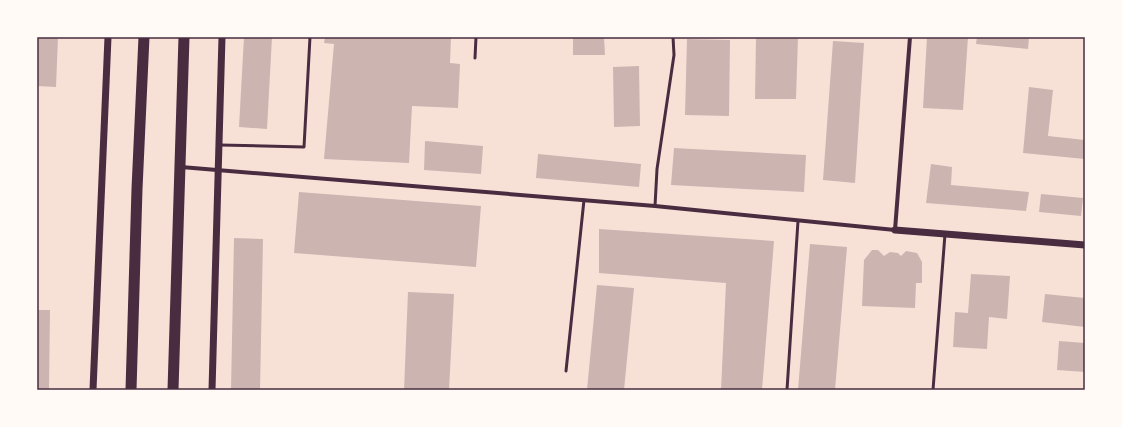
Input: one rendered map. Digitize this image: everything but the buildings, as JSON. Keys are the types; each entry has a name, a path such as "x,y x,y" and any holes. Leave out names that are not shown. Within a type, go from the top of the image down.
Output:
{"highway":[{"path":"131,390 137,189 144,37"},
{"path":"173,390 184,37"}],"street":[{"path":"94,390 108,37"},
{"path":"212,390 222,37"},
{"path":"895,230 910,37"},
{"path":"180,167 654,206 895,230 1085,245"}],"lane":[{"path":"219,145 304,147 310,37"},
{"path":"475,58 476,37"},
{"path":"654,206 657,169 674,54 673,37"},
{"path":"566,371 584,200"},
{"path":"787,390 798,220"},
{"path":"933,390 945,234"}]}
